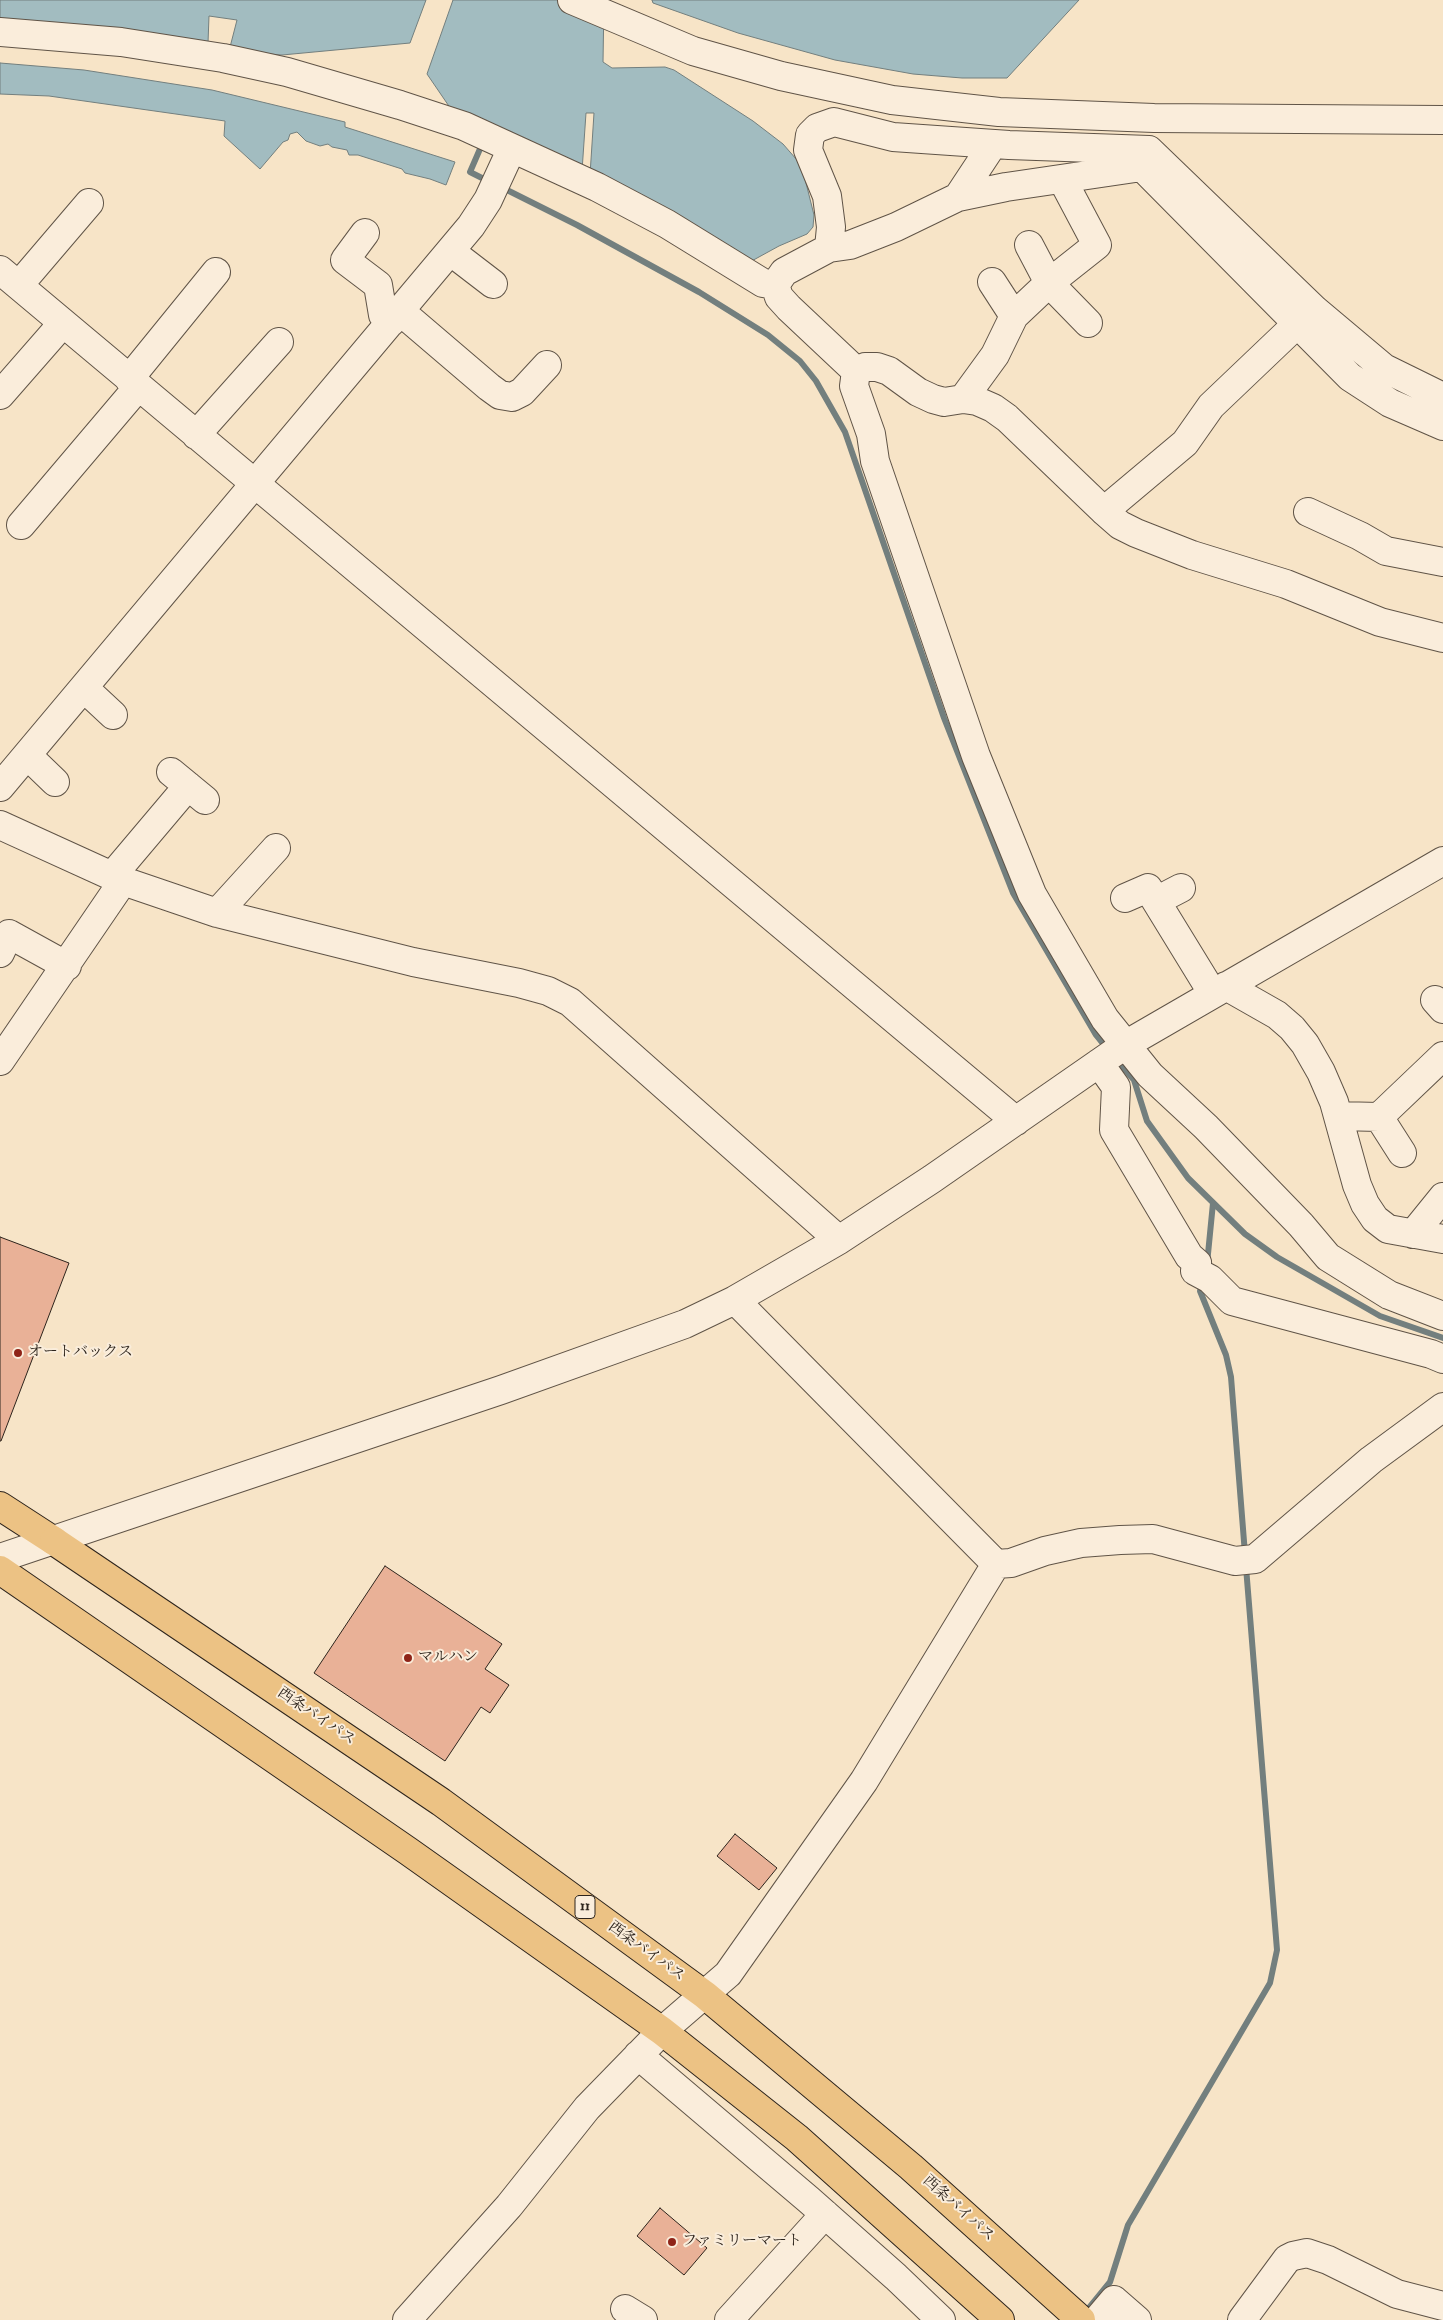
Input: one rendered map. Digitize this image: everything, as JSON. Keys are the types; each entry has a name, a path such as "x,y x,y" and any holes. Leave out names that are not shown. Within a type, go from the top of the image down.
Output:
{"main road":[{"name":"西条バイパス","path":"0,1506 441,1802 704,1995 911,2167 1081,2320"},
{"path":"0,1570 408,1851 662,2031 797,2138 1000,2320"}],"street":[{"path":"572,0 693,51 781,76 892,100 1009,113 1154,118 1443,120"},
{"path":"0,32 32,33 121,42 223,58 287,72 455,123 506,159 597,187 667,224 764,283 775,285"},
{"path":"830,248 831,227 827,196 808,150 810,135 817,128 834,122 893,137 993,144 1149,150 1315,310 1384,368 1443,397"},
{"path":"958,198 993,144"},
{"path":"0,787 471,226 488,200 506,159"},
{"path":"775,285 784,272 830,248 850,245 896,227 958,198 1006,187 1142,167 1296,325 1350,377 1390,403 1443,426"},
{"path":"963,399 995,355 1014,316 1049,283 1097,245 1062,178"},
{"path":"90,203 9,278 1016,1121"},
{"path":"365,233 345,260 378,285 383,315 396,316 488,388 500,395 512,397 522,392 547,364"},
{"path":"1028,245 1049,283 1088,323"},
{"path":"450,251 493,284"},
{"path":"21,525 134,383 216,272"},
{"path":"992,282 1014,316"},
{"path":"775,285 784,302 856,371"},
{"path":"0,395 63,323"},
{"path":"1104,511 1185,443 1211,406 1296,325"},
{"path":"196,435 279,342"},
{"path":"856,371 865,367 876,366 889,371 918,392 933,399 944,402 963,399 977,401 994,408 1007,418 1104,511 1120,524 1136,533 1192,555 1286,584 1380,622 1443,638"},
{"path":"856,371 854,386 871,434 874,461 976,756 1032,894 1104,1019 1112,1054 1116,1087 1114,1130 1189,1256 1197,1263 1196,1271 1210,1279 1232,1301 1432,1354 1443,1359"},
{"path":"1308,512 1339,525 1386,551 1443,562"},
{"path":"84,688 113,715"},
{"path":"27,755 55,782"},
{"path":"0,1061 67,966 117,879 188,786"},
{"path":"0,824 117,879 217,913 413,962 519,983 548,991 570,1002 839,1240"},
{"path":"217,913 276,848"},
{"path":"0,1558 501,1390 685,1324 735,1300 839,1240 1112,1054 1443,861"},
{"path":"1125,898 1148,888 1220,990 1277,1015 1292,1028 1305,1044 1321,1072 1338,1116 1357,1184 1365,1204 1376,1219 1388,1228 1443,1239"},
{"path":"1156,901 1181,888"},
{"path":"0,953 9,934 67,966"},
{"path":"1112,1054 1150,1075 1206,1127 1301,1225 1328,1257 1389,1295 1443,1316"},
{"path":"1338,1116 1379,1118 1443,1056"},
{"path":"1379,1118 1402,1153"},
{"path":"1413,1234 1443,1197"},
{"path":"735,1300 996,1564 1011,1563 1046,1551 1081,1543 1136,1540 1153,1540 1235,1561 1255,1559 1371,1460 1443,1407"},
{"path":"407,2320 509,2206 576,2121 662,2031 728,1974 864,1781 996,1564"},
{"path":"638,2055 826,2214 941,2320"},
{"path":"729,2320 826,2214"},
{"path":"1242,2320 1287,2259 1307,2253 1328,2260 1397,2294 1443,2306"},
{"path":"1097,2320 1114,2300 1137,2320"}],"water":[{"path":"0,0 426,0 410,43 282,55 229,51 237,20 209,16 208,43 0,23"},
{"path":"453,0 604,0 603,62 612,68 665,67 674,70 753,121 783,144 797,160 803,171 814,215 813,227 807,234 779,246 748,263 590,175 594,113 586,113 582,171 455,115 427,74"},
{"path":"652,0 1079,0 1007,78 962,78 913,74 835,60 738,33 653,3"},
{"path":"0,63 84,70 212,90 345,122 345,127 455,162 446,185 405,173 402,169 358,155 349,155 347,150 332,147 328,144 320,146 306,141 297,132 290,134 288,140 283,142 260,169 224,136 225,121 49,96 0,94"}],"building":[{"name":"オートバックス","path":"0,1237 69,1263 1,1441 0,1441"},
{"name":"マルハン","path":"385,1566 502,1644 485,1669 509,1685 490,1713 481,1707 445,1761 314,1673"},
{"path":"735,1834 777,1868 759,1890 717,1856"},
{"name":"ファミリーマート","path":"660,2208 707,2248 684,2275 637,2236"}],"waterway":[{"path":"483,142 470,172 490,182"},
{"path":"501,187 577,225 699,292 768,335 800,361 816,381 845,432 944,718 1013,893 1096,1035 1108,1050"},
{"path":"1116,1059 1134,1080 1147,1121 1188,1178 1245,1234 1277,1257 1380,1316 1443,1338"},
{"path":"1207,1264 1213,1203"},
{"path":"1203,1281 1200,1291 1226,1355 1231,1377 1245,1554"},
{"path":"1084,2314 1110,2282 1128,2225 1270,1983 1277,1950 1246,1567"}],"place":[{"name":"オートバックス","path":"18,1353"},
{"name":"マルハン","path":"408,1658"},
{"name":"ファミリーマート","path":"672,2242"}]}
